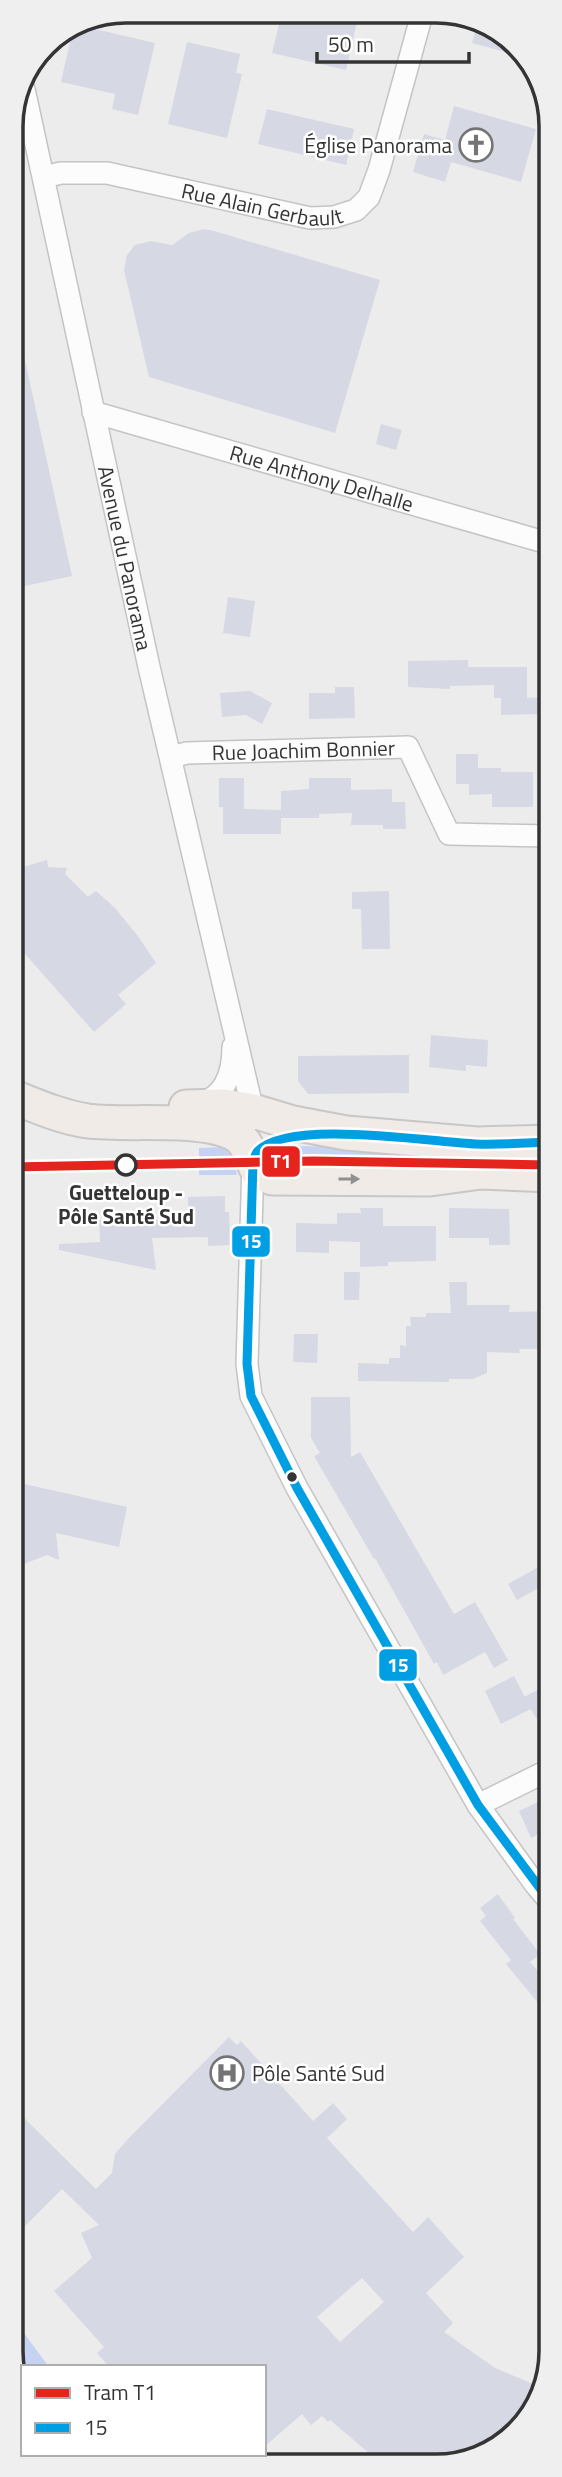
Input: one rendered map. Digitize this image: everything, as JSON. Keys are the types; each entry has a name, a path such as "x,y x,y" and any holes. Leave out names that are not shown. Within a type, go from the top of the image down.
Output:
{"main road":[{"path":"23,1083 77,1103 116,1109 224,1106 253,1111 293,1124 346,1133 477,1144 539,1142"},
{"path":"23,1100 85,1121 118,1124 200,1124 217,1127 242,1139 263,1175 281,1179 430,1179 481,1172 539,1174"},
{"path":"253,1162 258,1151 277,1141 291,1137 346,1133"}],"street":[{"name":"Rue Alain Gerbault","path":"44,177 61,173 107,173 310,218 334,217 356,210 369,197 379,170 420,23"},
{"name":"Avenue du Panorama","path":"26,99 178,797 253,1111"},
{"name":"Rue Anthony Delhalle","path":"93,412 539,541"},
{"name":"Rue Joachim Bonnier","path":"171,757 187,753 408,747 449,834 539,836"},
{"name":"Avenue du Panorama","path":"187,1107 216,1097 225,1084 233,1055 232,1024"},
{"path":"217,1127 244,1123 253,1111"},
{"path":"253,1162 247,1364 251,1396 297,1488 478,1805 539,1889"},
{"path":"251,1216 261,1192 281,1179"},
{"path":"478,1805 539,1775"}],"shaded area":[{"path":"224,1147 234,1161 237,1175 199,1175 199,1148"},
{"path":"282,1148 539,1149 539,1168 283,1164 279,1154"},
{"path":"23,2332 48,2365 24,2365"}],"building":[{"path":"279,23 357,23 346,70 272,53"},
{"path":"94,29 155,43 138,115 112,109 115,94 61,82 71,39 87,31"},
{"path":"476,31 509,53 472,43"},
{"path":"187,42 240,54 236,73 242,74 227,138 168,124"},
{"name":"Église Panorama","path":"454,106 536,129 521,182 451,162 445,182 413,172 424,134 445,140"},
{"path":"267,109 354,129 346,165 258,144"},
{"path":"204,229 380,280 335,433 149,377 124,270 127,255 135,245 151,241 172,245 189,233"},
{"path":"23,351 72,576 23,586"},
{"path":"381,424 402,430 396,450 376,444"},
{"path":"228,597 255,601 250,637 223,633"},
{"path":"468,660 468,667 527,667 527,698 539,697 539,714 501,715 501,698 494,698 494,685 450,686 450,689 408,687 408,661"},
{"path":"335,687 354,687 355,718 309,719 309,693 335,693"},
{"path":"250,691 272,703 262,724 246,715 222,717 220,693"},
{"path":"456,754 478,754 478,768 501,768 501,772 533,772 533,807 492,807 492,794 469,795 469,784 456,784"},
{"path":"219,778 244,778 244,809 281,810 281,834 223,834"},
{"path":"309,778 351,778 351,790 392,789 392,802 405,802 406,829 383,829 383,825 351,825 352,813 319,814 319,818 281,818 281,791 309,789"},
{"path":"47,860 48,867 67,868 65,874 88,897 96,891 115,908 156,963 118,995 126,1004 94,1032 23,952 23,867"},
{"path":"389,891 390,949 362,949 361,909 352,909 352,892"},
{"path":"431,1035 488,1040 487,1067 466,1065 466,1071 429,1067"},
{"path":"409,1055 409,1093 308,1094 298,1081 298,1056"},
{"path":"225,1196 225,1212 229,1212 230,1245 208,1246 208,1237 152,1238 156,1270 59,1250 59,1244 100,1242 99,1220 161,1220 161,1214 188,1213 188,1197"},
{"path":"360,1208 383,1208 383,1226 436,1226 436,1261 388,1262 388,1266 360,1267 360,1242 329,1241 329,1253 296,1252 296,1223 337,1224 337,1213 361,1213"},
{"path":"449,1208 509,1209 510,1245 489,1245 489,1238 449,1238"},
{"path":"344,1272 360,1272 359,1300 344,1300"},
{"path":"449,1282 467,1282 467,1305 510,1305 509,1312 539,1311 539,1349 519,1349 520,1353 487,1352 487,1373 473,1379 449,1379 449,1382 358,1381 358,1363 389,1364 389,1358 400,1358 400,1345 406,1346 406,1326 411,1326 410,1317 426,1317 426,1313 451,1313"},
{"path":"294,1334 318,1334 317,1363 293,1362"},
{"path":"311,1397 350,1397 351,1457 360,1452 454,1614 475,1602 508,1660 494,1668 485,1652 443,1675 437,1662 434,1664 314,1456 320,1453 311,1438"},
{"path":"23,1484 127,1507 119,1547 56,1533 59,1560 47,1555 23,1564"},
{"path":"539,1567 539,1588 517,1600 508,1584"},
{"path":"514,1676 531,1709 501,1724 485,1691"},
{"path":"539,1689 539,1723 524,1697"},
{"path":"539,1801 539,1834 531,1838 519,1811"},
{"path":"498,1894 539,1953 530,1962 539,1972 539,2004 506,1964 511,1960 480,1921 486,1916 480,1908"},
{"path":"229,2037 237,2045 241,2041 313,2121 333,2103 347,2119 327,2138 413,2232 428,2217 464,2257 426,2293 453,2323 444,2332 495,2368 533,2384 522,2408 499,2433 482,2444 463,2451 436,2454 370,2454 330,2420 328,2422 322,2416 311,2425 302,2414 266,2445 266,2365 107,2365 97,2353 104,2347 54,2291 92,2258 81,2233 99,2225 62,2189 23,2228 23,2117 96,2189 112,2173 115,2154","holes":["362,2278 384,2302 340,2342 317,2317"]}],"tram line":[{"name":"T1","path":"23,1167 313,1161 539,1165"}],"transit line":[{"name":"15","path":"539,1142 475,1144 360,1134 327,1134 297,1136 273,1142 257,1152 253,1162 247,1364 251,1396 297,1488 478,1805 539,1887"}],"place":[{"name":"Église Panorama","path":"476,145"},
{"name":"Guetteloup - Pôle Santé Sud","path":"126,1165"},
{"name":"Pôle Santé Sud","path":"227,2073"}]}
